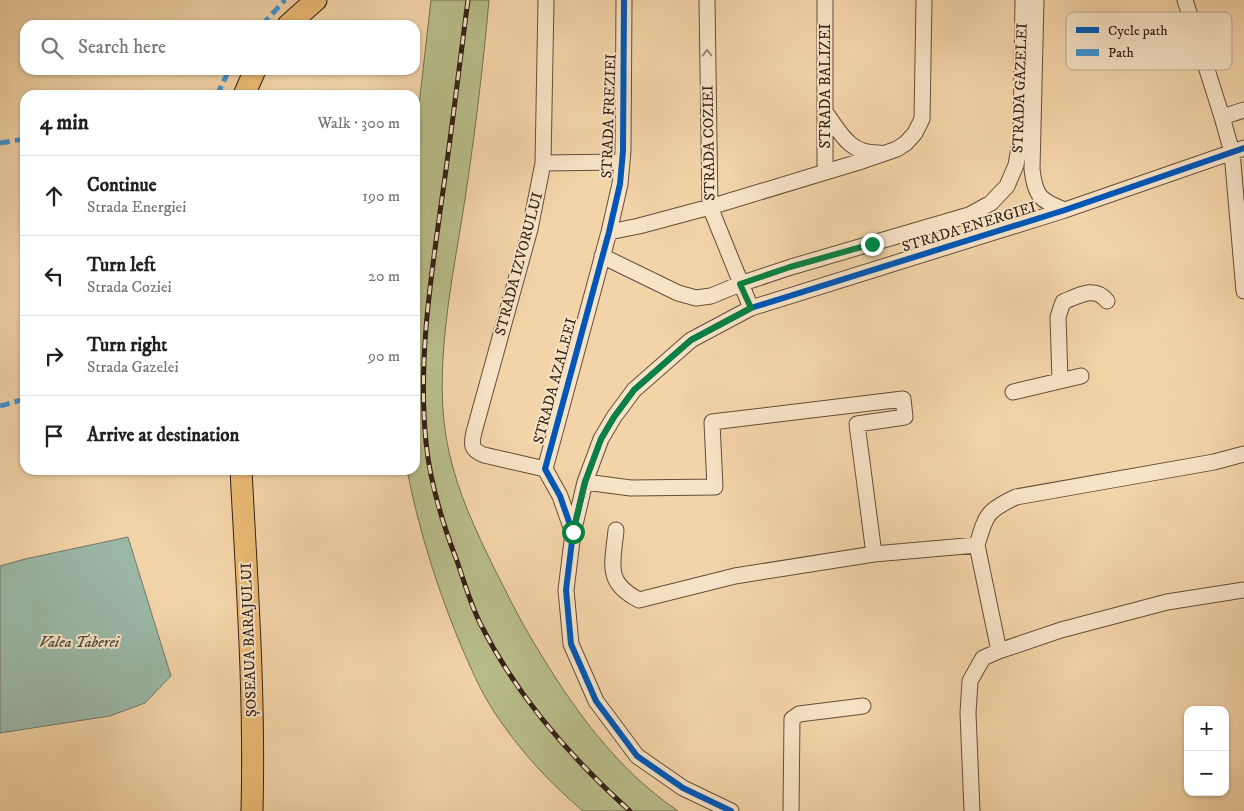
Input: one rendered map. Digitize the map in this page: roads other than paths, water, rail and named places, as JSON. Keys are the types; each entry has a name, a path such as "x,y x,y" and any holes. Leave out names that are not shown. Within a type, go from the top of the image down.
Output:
{"highway":[{"path":"294,20 316,0"},
{"path":"246,90 254,75"},
{"name":"ȘOSEAUA BARAJULUI","path":"241,475 251,662 253,725 252,811"}],"street":[{"name":"STRADA IZVORULUI","path":"545,469 484,456 476,452 472,447 474,432 530,229 544,163 546,0"},
{"name":"STRADA FREZIEI","path":"609,232 620,184 622,162 624,0"},
{"name":"STRADA COZIEI","path":"707,0 710,206 751,308"},
{"name":"STRADA BALIZEI","path":"825,0 825,172"},
{"path":"609,232 639,226 862,161 897,149 906,143 915,133 922,119 924,0"},
{"name":"STRADA GAZELEI","path":"602,256 688,296 696,298 711,296 790,267 969,215 991,203 1007,186 1016,165 1021,136 1023,0"},
{"name":"STRADA GAZELEI","path":"1036,0 1032,169 1034,184 1038,196 1048,204 1065,210"},
{"path":"1186,0 1190,12"},
{"path":"1208,70 1222,117 1238,150 1244,291"},
{"path":"1222,117 1244,110"},
{"path":"826,113 845,140 860,151 870,154 883,153"},
{"name":"STRADA ENERGIEI","path":"731,811 683,788 637,756 596,701 571,644 566,590 573,532 585,482 601,439 614,417 634,390 691,340 751,308 1065,210 1238,150"},
{"path":"544,163 622,162"},
{"path":"620,184 621,204 625,218 633,225 639,226"},
{"name":"STRADA AZALEEI","path":"545,469 609,232"},
{"path":"1060,381 1058,317 1063,302 1079,295 1094,292 1102,294 1107,301"},
{"path":"1014,392 1081,376"},
{"path":"585,482 631,488 715,487 712,422 903,399 905,417 856,424 874,554"},
{"path":"999,650 977,546 985,518 999,505 1016,497 1214,462 1244,454"},
{"path":"545,469 560,496 573,532"},
{"path":"616,530 612,574 621,589 639,600 735,576 874,554 977,546"},
{"path":"972,811 968,713 970,682 982,658 999,650 1061,630 1167,602 1244,590"},
{"path":"791,811 792,719 799,714 863,706"}],"water":[{"name":"Valea Taberei","path":"128,537 171,676 145,703 110,716 0,733 0,566"}],"railway":[{"path":"468,0 426,323 423,383 426,442 430,473 442,517 470,600 494,650 546,724 608,791 630,811"}]}
